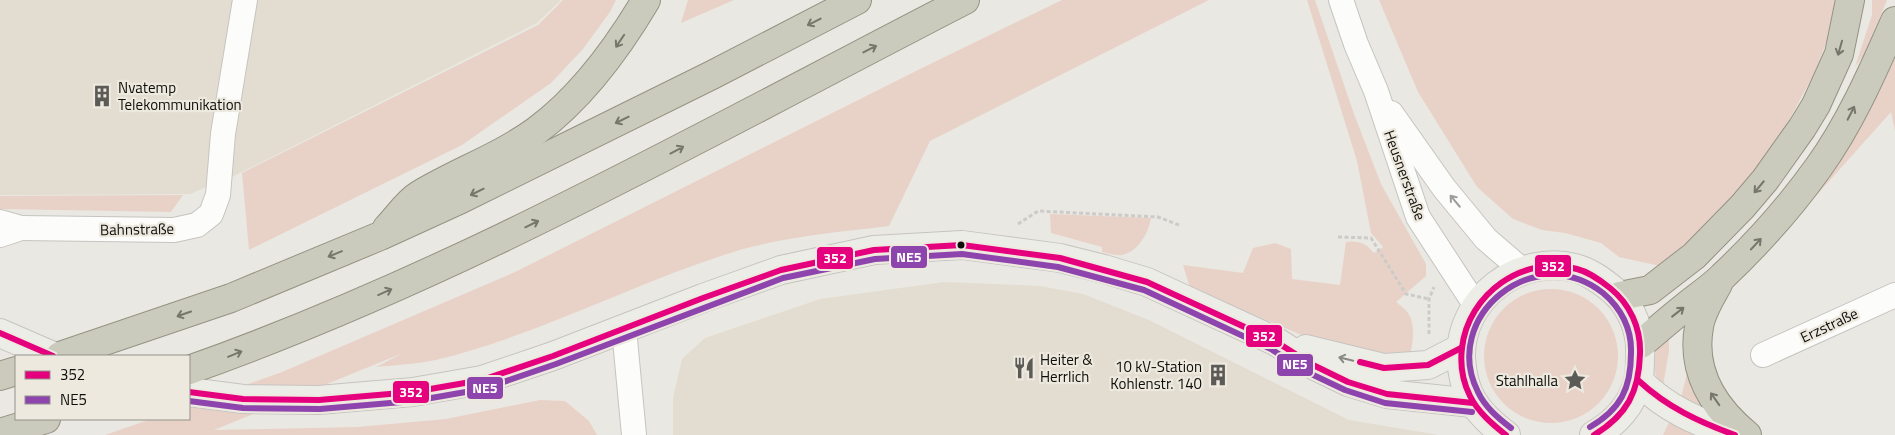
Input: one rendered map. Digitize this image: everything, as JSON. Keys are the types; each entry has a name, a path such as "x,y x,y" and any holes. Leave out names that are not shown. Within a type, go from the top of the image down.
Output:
{"highway":[{"path":"380,236 417,196 476,166 535,131 574,98 615,48 646,0"},
{"path":"63,355 231,298 461,200 712,75 857,0"},
{"path":"190,370 340,312 474,253 607,187 965,0"},
{"path":"1620,296 1650,290 1694,256 1742,207 1765,180 1816,105 1839,54 1850,0"},
{"path":"1641,344 1721,278 1756,244 1818,168 1843,128 1895,21"},
{"path":"1721,278 1707,304 1699,326 1697,363 1708,389 1717,402 1747,435"},
{"path":"0,376 15,371"},
{"path":"0,433 43,420"}],"street":[{"name":"Bahnstraße","path":"7,228 174,230 197,225 211,214 218,196 223,134 245,0"},
{"name":"Heusnerstraße","path":"1341,0 1356,44 1376,91 1418,217 1476,306"},
{"name":"Heusnerstraße","path":"1376,91 1444,188 1486,239 1522,270"},
{"path":"190,392 244,399 319,400 414,392 482,380 553,356 781,270 874,250 962,245 1060,258 1147,282 1275,341 1311,364 1348,382 1379,392 1414,398 1473,403"},
{"path":"1506,435 1488,421 1473,403 1466,385 1461,367 1461,348 1466,326 1476,306 1496,284 1522,270 1548,265 1575,268 1600,279 1620,296 1634,318 1641,344 1639,381 1631,399 1607,433"},
{"name":"Erzstraße","path":"1763,355 1895,295"},
{"path":"624,329 634,435"},
{"path":"0,334 51,355"},
{"path":"1275,341 1384,368 1428,365 1461,348"},
{"path":"1639,381 1668,407 1700,422 1735,435"}],"path":[{"path":"1005,251 1013,228 1038,211 1158,217 1179,225"},
{"path":"1338,237 1371,238 1406,294 1429,299"},
{"path":"1428,365 1429,299 1438,278 1451,268"}],"shaded area":[{"path":"0,0 561,0 537,23 236,175 190,194 0,195"},
{"path":"563,0 616,0 610,12 583,49 551,83 462,145 249,250 242,173 538,25"},
{"path":"688,0 734,0 681,23"},
{"path":"1062,0 1209,0 930,141 889,226 834,232 743,249 666,276 553,322 476,349 436,360 376,367 403,353 214,430 357,427 446,419 540,400 565,401 589,421 597,435 105,435 148,420 190,420 190,405 282,372 515,272"},
{"path":"1307,0 1315,0 1354,114 1381,184 1426,264 1426,276 1396,302 1411,318 1413,340 1410,355 1371,355 1323,344 1190,288 1183,265 1243,273 1253,248 1275,243 1291,249 1292,279 1340,285 1346,242 1362,243 1374,253 1383,247 1371,233 1357,161"},
{"path":"1379,0 1835,0 1831,30 1815,72 1770,155 1722,213 1660,266 1619,257 1601,243 1565,233 1542,230 1513,219 1477,187 1418,92"},
{"path":"1872,0 1887,0 1865,53 1855,67 1872,15"},
{"path":"1895,58 1895,131 1891,112 1814,198 1817,189 1879,93"},
{"path":"183,195 171,212 0,209 0,196"},
{"path":"1050,214 1151,218 1148,229 1138,246 1128,253 1115,255 1102,252 1102,247 1051,233"},
{"path":"944,282 1040,286 1083,294 1149,320 1349,420 1439,435 673,435 673,398 682,359 705,338 820,299"},
{"path":"1551,289 1577,294 1599,308 1613,330 1618,356 1613,382 1599,404 1577,418 1551,423 1525,418 1503,404 1489,382 1484,356 1489,330 1503,308 1525,294"},
{"path":"1669,334 1669,351 1663,386 1655,373 1654,359 1659,346"},
{"path":"1689,365 1711,413 1680,402"},
{"path":"1672,421 1700,435 1663,435 1669,422"}],"transit line":[{"name":"352","path":"190,392 243,399 319,400 413,392 482,380 553,356 781,270 874,250 962,245 1060,258 1147,282 1275,341 1311,364 1348,382 1387,394 1473,403"},
{"name":"NE5","path":"190,401 243,408 320,409 414,401 483,389 556,364 783,278 875,259 962,254 1058,267 1144,290 1271,349 1307,372 1345,390 1385,403 1472,412"},
{"name":"352","path":"1506,435 1481,412 1473,402 1468,391 1461,360 1466,328 1475,311 1487,295 1502,283 1518,273 1537,267 1557,266 1586,272 1610,288 1629,309 1639,335 1639,368 1634,391 1623,411 1594,435"},
{"name":"NE5","path":"1511,428 1488,407 1478,392 1470,364 1472,337 1483,313 1500,294 1523,281 1549,275 1576,279 1603,293 1620,312 1630,336 1631,365 1626,387 1617,405 1601,420 1590,427"},
{"name":"352","path":"0,333 51,355"},
{"name":"352","path":"1360,362 1384,368 1428,365 1461,348"},
{"name":"352","path":"1639,381 1661,399 1684,413 1735,435"}],"place":[{"name":"Nvatemp Telekommunikation","path":"102,96"},
{"name":"Heiter & Herrlich","path":"1024,368"},
{"name":"10 kV-Station Kohlenstr. 140","path":"1218,375"},
{"name":"Stahlhalla","path":"1575,380"}]}
